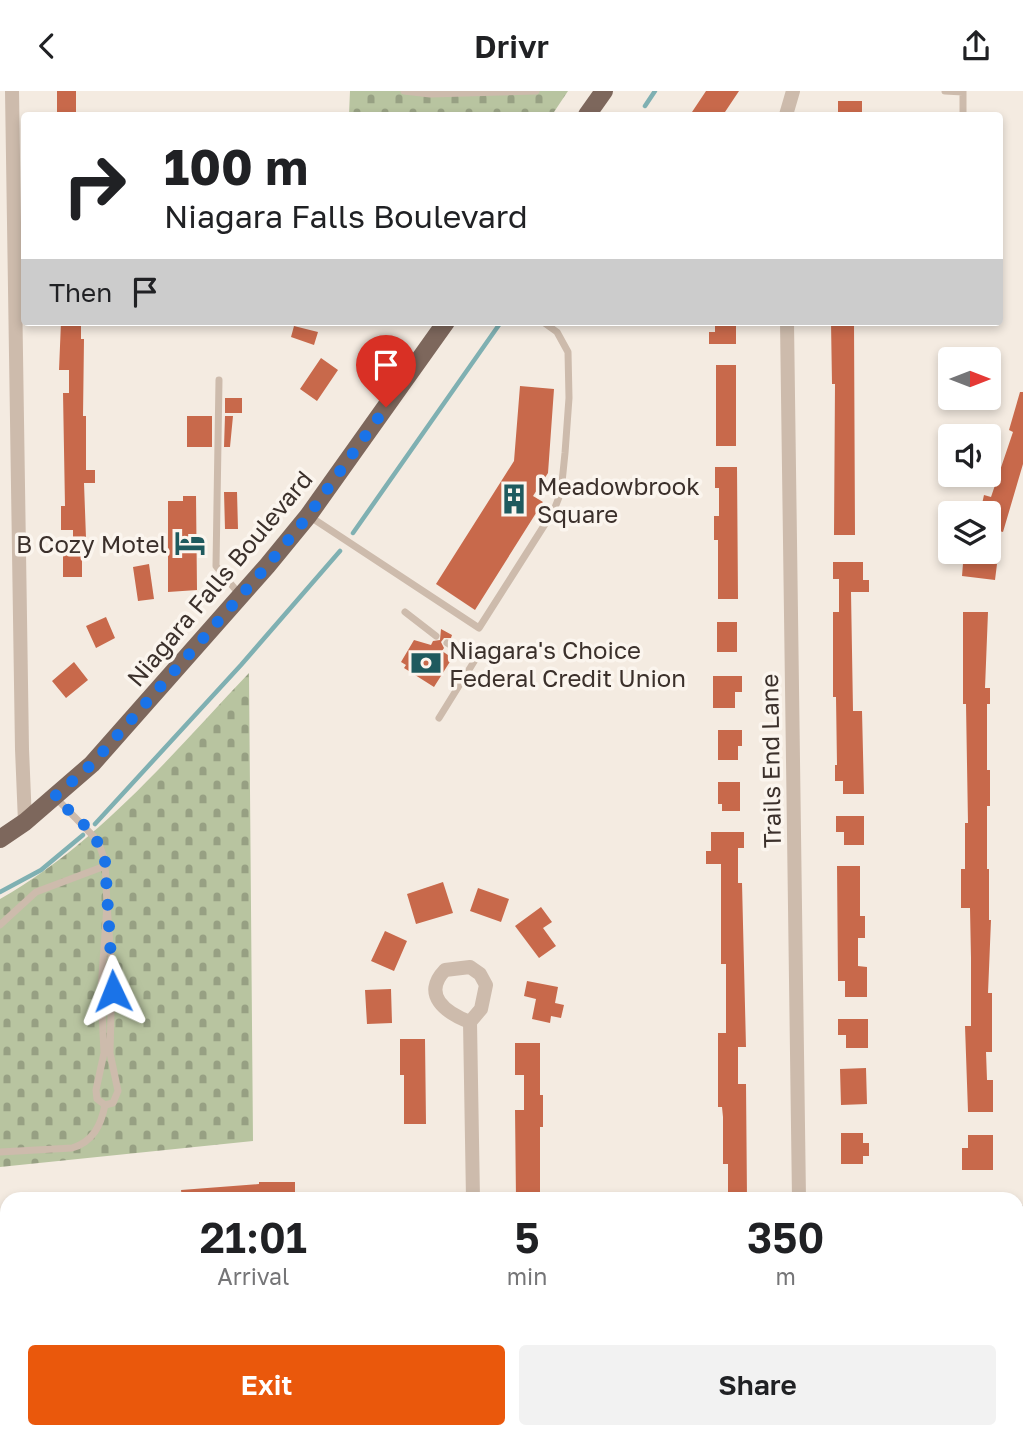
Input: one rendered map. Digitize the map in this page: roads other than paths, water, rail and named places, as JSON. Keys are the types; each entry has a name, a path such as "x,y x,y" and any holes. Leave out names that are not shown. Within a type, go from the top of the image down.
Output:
{"main road":[{"path":"589,112 604,91"},
{"name":"Niagara Falls Boulevard","path":"0,839 92,764 241,595 308,516 443,326"}],"street":[{"path":"12,91 24,822"},
{"path":"787,112 793,91"},
{"name":"Trails End Lane","path":"787,326 799,1192"},
{"path":"470,1022 473,1192"}],"lane":[{"path":"404,91 430,94 536,91"},
{"path":"945,91 963,92 962,112"},
{"path":"308,516 479,628 554,510 561,492 569,398 568,352 556,332 548,326"},
{"path":"219,380 216,566 241,595"},
{"path":"405,612 436,636"},
{"path":"439,718 475,660 447,643"},
{"path":"54,797 103,849 113,973 110,1053 118,1091 113,1103 105,1105"},
{"path":"0,925 36,892 105,866"},
{"path":"105,1105 97,1099 96,1090 104,1053 101,972 107,905"},
{"path":"0,1152 80,1146 96,1132 105,1105"}],"waterway":[{"path":"645,106 655,91"},
{"path":"353,533 498,326"},
{"path":"95,824 241,665 340,551"},
{"path":"0,892 41,870 83,835"}],"place":[{"name":"Meadowbrook Square","path":"514,499"},
{"name":"B Cozy Motel","path":"190,543"},
{"name":"Niagara's Choice Federal Credit Union","path":"426,663"}]}
